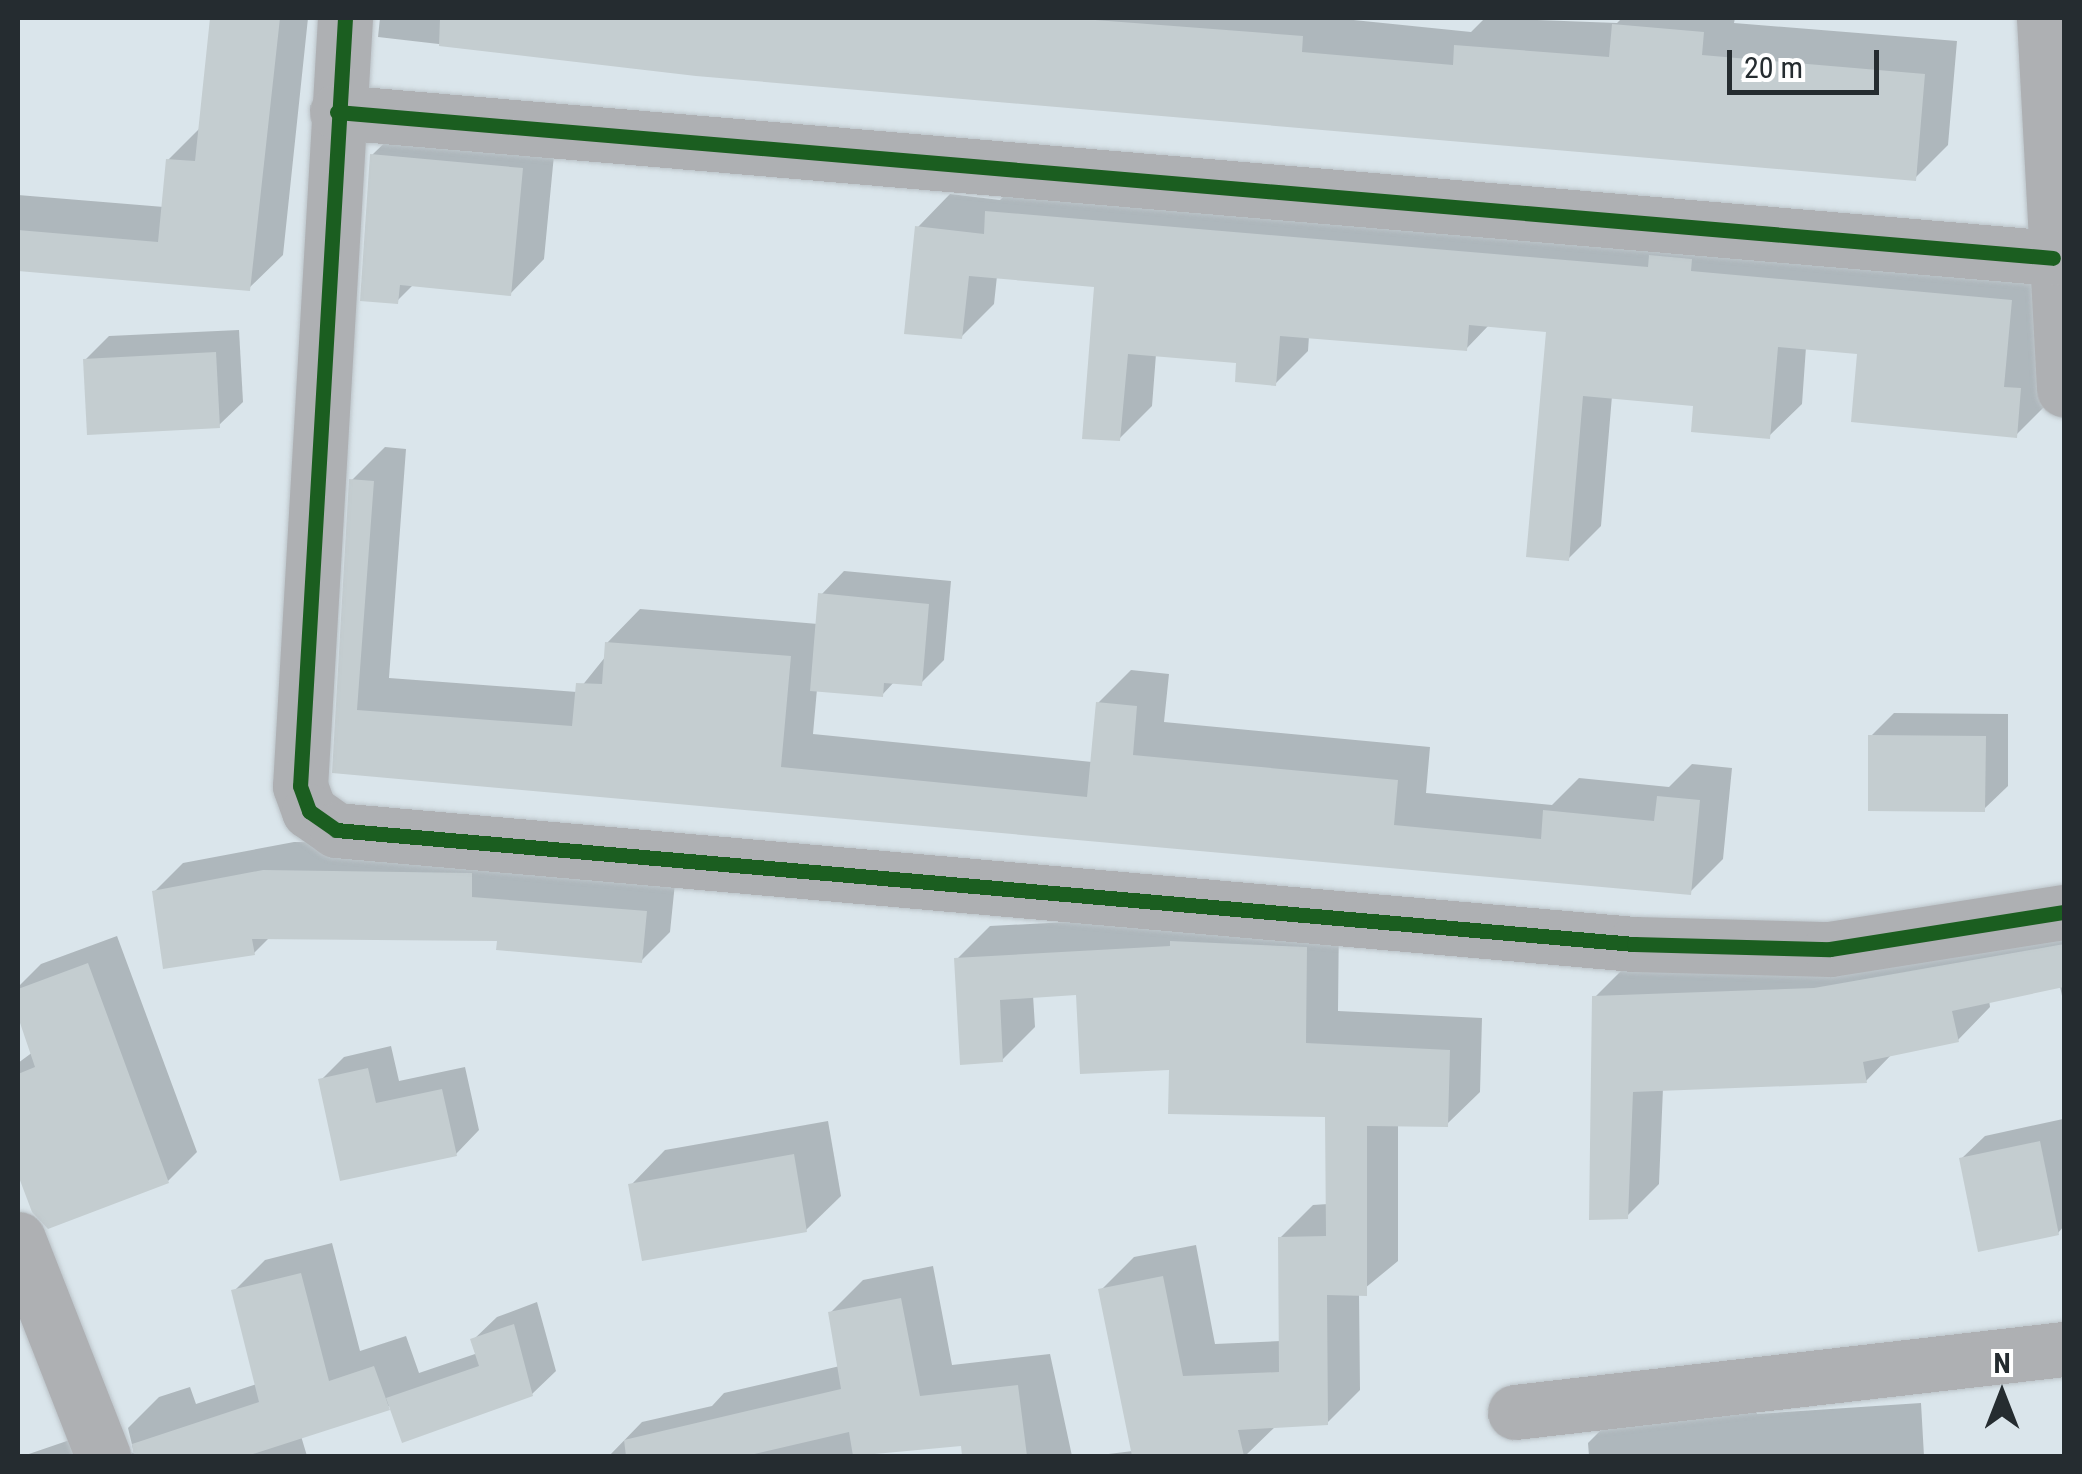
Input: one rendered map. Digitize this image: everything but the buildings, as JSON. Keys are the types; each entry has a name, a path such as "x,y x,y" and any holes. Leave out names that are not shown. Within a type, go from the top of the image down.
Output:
{"street":[{"path":"345,18 336,112 300,786 309,811 336,830 1634,944 1830,950 2064,912"},
{"path":"2044,18 2053,258 2064,389"},
{"path":"336,112 2053,258"},
{"path":"18,1238 103,1456"},
{"path":"1514,1412 2064,1350"}],"cycle path":[{"path":"345,18 300,786 309,811 336,830 1634,944 1830,949 2064,912"},
{"path":"337,112 2053,258"}]}
